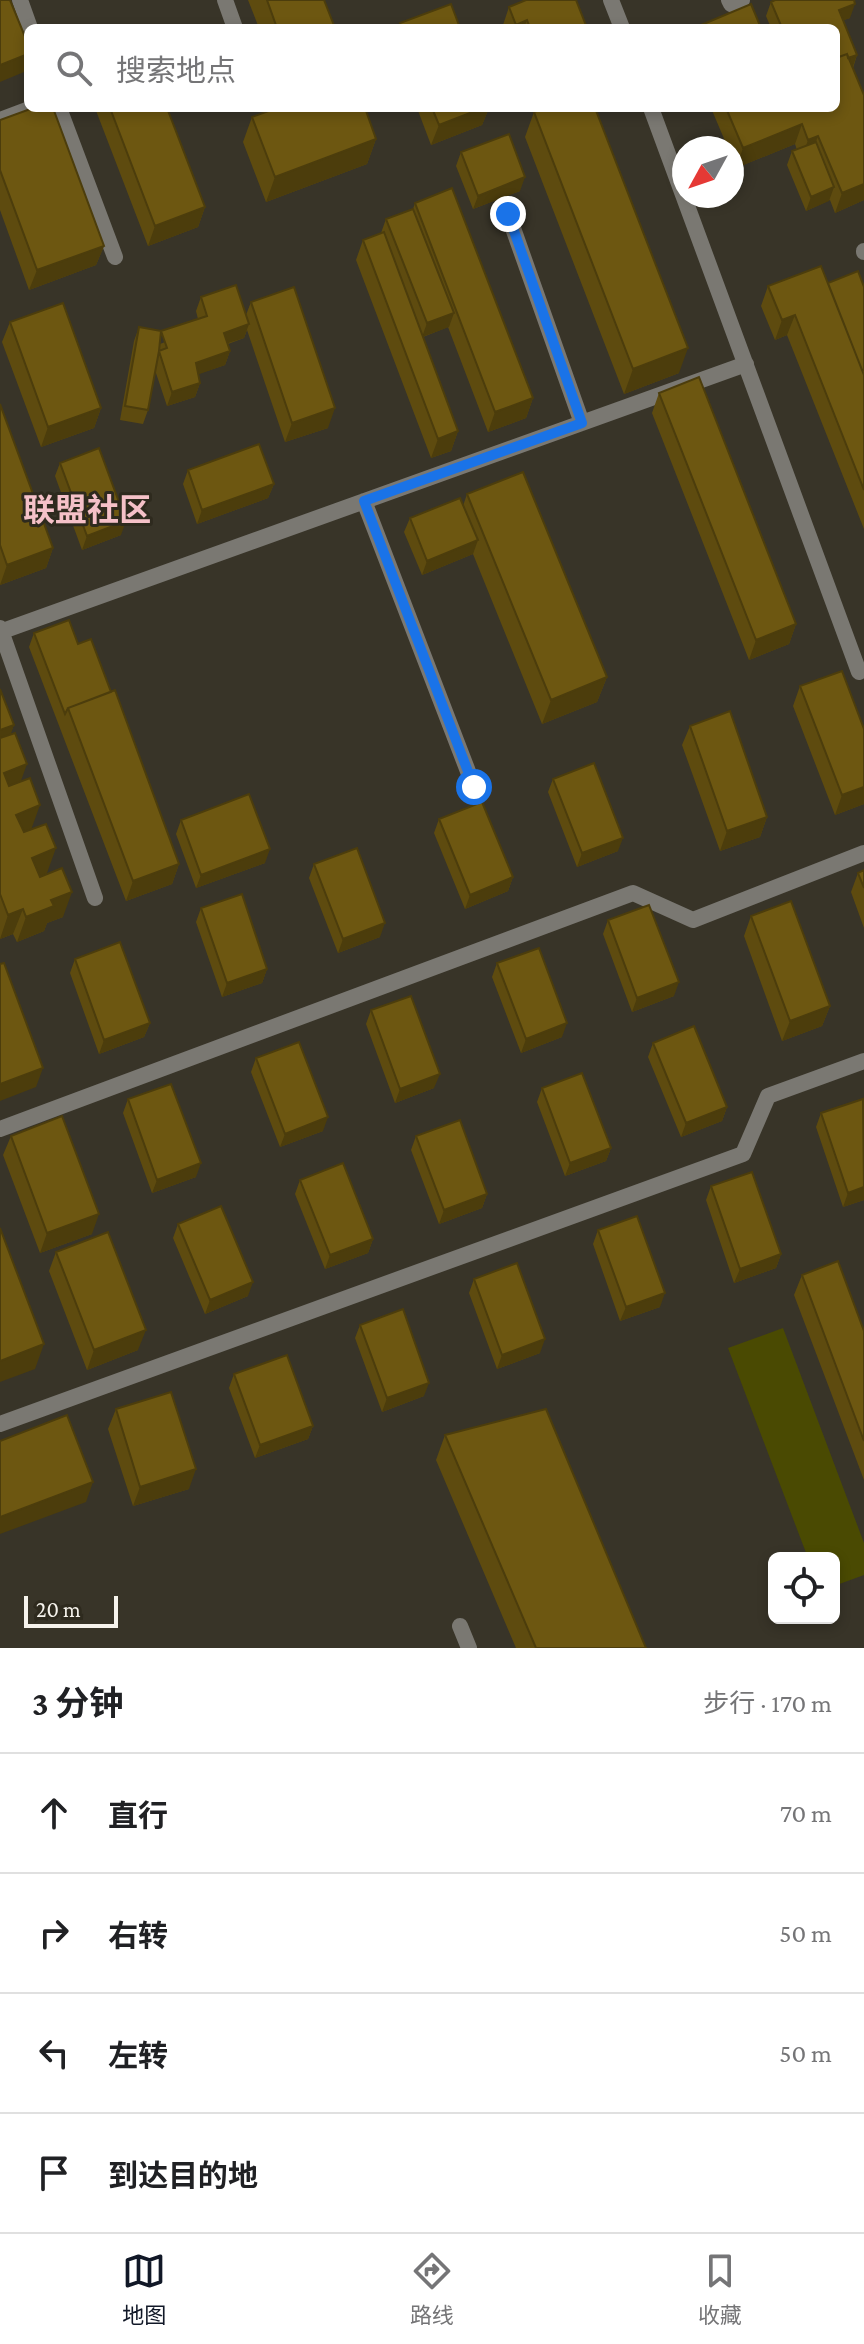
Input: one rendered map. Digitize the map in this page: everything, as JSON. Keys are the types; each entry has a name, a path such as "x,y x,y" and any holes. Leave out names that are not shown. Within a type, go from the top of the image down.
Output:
{"lane":[{"path":"20,0 29,24"},
{"path":"225,0 234,24"},
{"path":"611,0 620,24"},
{"path":"729,0 731,4 742,0"},
{"path":"0,120 24,111"},
{"path":"61,112 115,257"},
{"path":"652,112 860,673"},
{"path":"508,214 582,423"},
{"path":"95,898 0,631 746,364"},
{"path":"364,501 474,787"},
{"path":"0,1129 633,893 693,920 864,853"},
{"path":"0,1424 743,1154 768,1096 864,1061"},
{"path":"460,1626 469,1648"}],"shaded area":[{"path":"783,1328 864,1543 864,1575 840,1584 840,1552 806,1552 728,1348"}],"building":[{"path":"0,0 10,0 24,34 24,56 0,65"},
{"path":"267,0 324,0 333,24 276,24"},
{"path":"526,0 576,0 585,24 528,24 527,20 516,24 509,7"},
{"path":"854,0 855,4 839,10 857,55 840,57 840,24 780,24 771,2"},
{"path":"451,4 458,24 400,24"},
{"path":"751,4 759,24 704,24"},
{"path":"847,54 864,95 864,184 842,193 818,136 808,140 802,124 744,148 744,136 738,136 728,112 840,112 840,57"},
{"path":"24,111 54,112 104,246 37,270 0,170 0,120"},
{"path":"112,112 169,112 205,207 155,226"},
{"path":"266,112 366,112 376,139 275,177 252,117"},
{"path":"434,112 473,112 439,125"},
{"path":"534,112 597,112 688,348 633,369"},
{"path":"509,134 525,177 478,196 461,152"},
{"path":"816,142 834,187 811,197 792,151"},
{"path":"452,188 533,398 495,412 415,203"},
{"path":"413,209 454,313 427,323 386,219"},
{"path":"384,232 458,431 438,439 363,240"},
{"path":"821,266 864,375 864,490 795,315 782,320 768,286"},
{"path":"858,271 864,287 864,370 828,283"},
{"path":"236,285 249,324 224,333 230,351 196,363 200,383 172,392 159,351 167,348 161,331 207,316 201,297"},
{"path":"294,287 335,408 292,423 251,302"},
{"path":"63,303 101,408 48,427 10,322"},
{"path":"139,327 161,331 148,410 125,406"},
{"path":"699,377 796,624 756,640 659,393"},
{"path":"0,404 53,548 7,565 0,545"},
{"path":"259,444 274,484 202,510 188,470"},
{"path":"99,448 126,521 87,536 60,463"},
{"path":"523,472 607,677 551,700 467,494"},
{"path":"460,498 478,540 427,561 410,518"},
{"path":"69,620 78,644 91,639 111,692 68,708 65,714 34,633"},
{"path":"842,671 864,729 864,787 842,795 800,686"},
{"path":"0,689 14,725 0,730"},
{"path":"115,690 179,864 133,881 68,708"},
{"path":"730,711 767,817 727,831 690,726"},
{"path":"15,733 27,764 4,773 9,786 30,778 40,805 16,815 24,832 46,824 56,848 32,858 40,877 62,868 72,892 51,900 54,906 26,917 23,909 8,915 0,894 0,738"},
{"path":"594,763 623,838 582,853 553,779"},
{"path":"249,794 270,849 201,875 181,820"},
{"path":"482,802 513,877 470,895 439,819"},
{"path":"357,848 385,923 343,939 314,864"},
{"path":"864,870 864,888 858,873"},
{"path":"242,894 267,969 227,983 201,908"},
{"path":"791,901 830,1006 790,1021 751,916"},
{"path":"649,905 679,982 637,998 608,920"},
{"path":"120,942 150,1023 104,1040 75,959"},
{"path":"539,948 567,1023 526,1039 497,963"},
{"path":"4,963 43,1068 0,1084 0,964"},
{"path":"411,996 440,1074 400,1089 371,1010"},
{"path":"694,1026 727,1107 686,1123 653,1043"},
{"path":"299,1042 328,1117 285,1134 256,1058"},
{"path":"582,1073 611,1148 570,1163 542,1088"},
{"path":"171,1084 201,1163 157,1180 128,1099"},
{"path":"863,1099 864,1187 848,1193 821,1113"},
{"path":"62,1116 99,1214 47,1233 11,1136"},
{"path":"460,1120 487,1194 444,1210 416,1136"},
{"path":"343,1163 373,1239 330,1255 300,1180"},
{"path":"752,1172 781,1254 740,1269 711,1186"},
{"path":"221,1206 253,1282 210,1300 178,1224"},
{"path":"637,1216 665,1293 626,1307 598,1230"},
{"path":"0,1228 44,1344 0,1361"},
{"path":"108,1232 146,1330 94,1350 56,1252"},
{"path":"838,1261 864,1331 864,1441 802,1275"},
{"path":"517,1263 545,1339 502,1355 474,1279"},
{"path":"403,1309 429,1383 387,1398 360,1325"},
{"path":"287,1355 313,1426 260,1445 234,1374"},
{"path":"171,1392 196,1469 140,1487 116,1409"},
{"path":"546,1409 646,1648 536,1648 445,1435"},
{"path":"67,1415 93,1482 0,1517 0,1441"}],"district":[{"name":"联盟社区","path":"87,510"}],"route":[{"path":"474,787 364,501 582,423 508,214"}]}
